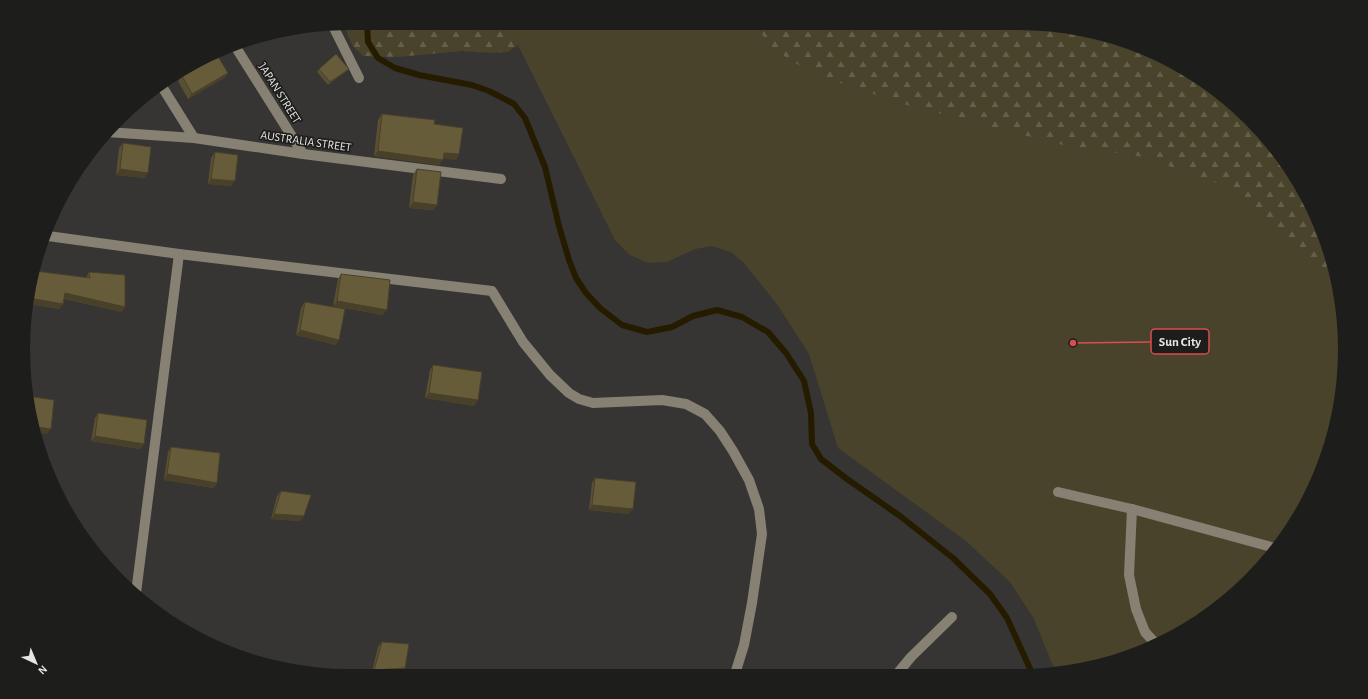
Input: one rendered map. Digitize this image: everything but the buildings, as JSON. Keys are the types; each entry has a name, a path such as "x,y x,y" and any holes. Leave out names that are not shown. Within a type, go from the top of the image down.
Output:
{"street":[{"path":"335,31 358,78"},
{"name":"JAPAN STREET","path":"238,50 304,154"},
{"path":"164,90 194,138"},
{"name":"AUSTRALIA STREET","path":"115,133 194,138 304,154 501,179"},
{"path":"51,236 179,254 492,291 523,342 560,386 579,399 593,403 662,400 686,404 705,414 720,431 733,451 749,480 759,509 762,534 752,603 744,645 737,669"},
{"path":"137,588 179,254"},
{"path":"1058,492 1132,509 1270,547"},
{"path":"1132,509 1129,574 1136,609 1144,632 1152,640"},
{"path":"902,669 925,642 952,617"}],"green space":[{"path":"346,30 510,30 518,45 508,52 491,53 462,51 397,57 363,56 352,45"},
{"path":"510,30 1018,30 1060,33 1101,41 1141,54 1160,63 1196,84 1213,96 1229,109 1259,139 1284,172 1295,190 1314,227 1321,247 1332,287 1335,308 1338,350 1337,370 1332,412 1327,432 1314,472 1284,527 1259,560 1229,590 1196,615 1141,645 1081,663 1053,667 1033,617 1010,582 966,541 838,448 809,354 777,304 743,262 731,252 712,246 695,249 667,262 648,263 630,255 615,240"},
{"path":"759,30 1039,31 1081,36 1141,54 1178,73 1213,96 1229,109 1259,139 1284,172 1305,208 1314,227 1329,273 1272,223 1222,185 1144,157 1063,145 907,105 813,74 773,49"}],"waterway":[{"path":"367,30 368,42 378,58 395,68 419,75 472,85 489,91 514,104 525,118 545,167 559,226 576,278 586,293 600,308 622,325 647,332 672,327 693,316 717,310 742,317 768,332 786,353 804,381 811,413 812,444 821,459 900,516 953,558 990,594 1007,618 1030,668"}],"place":[{"name":"Sun City","path":"1073,343"}]}
